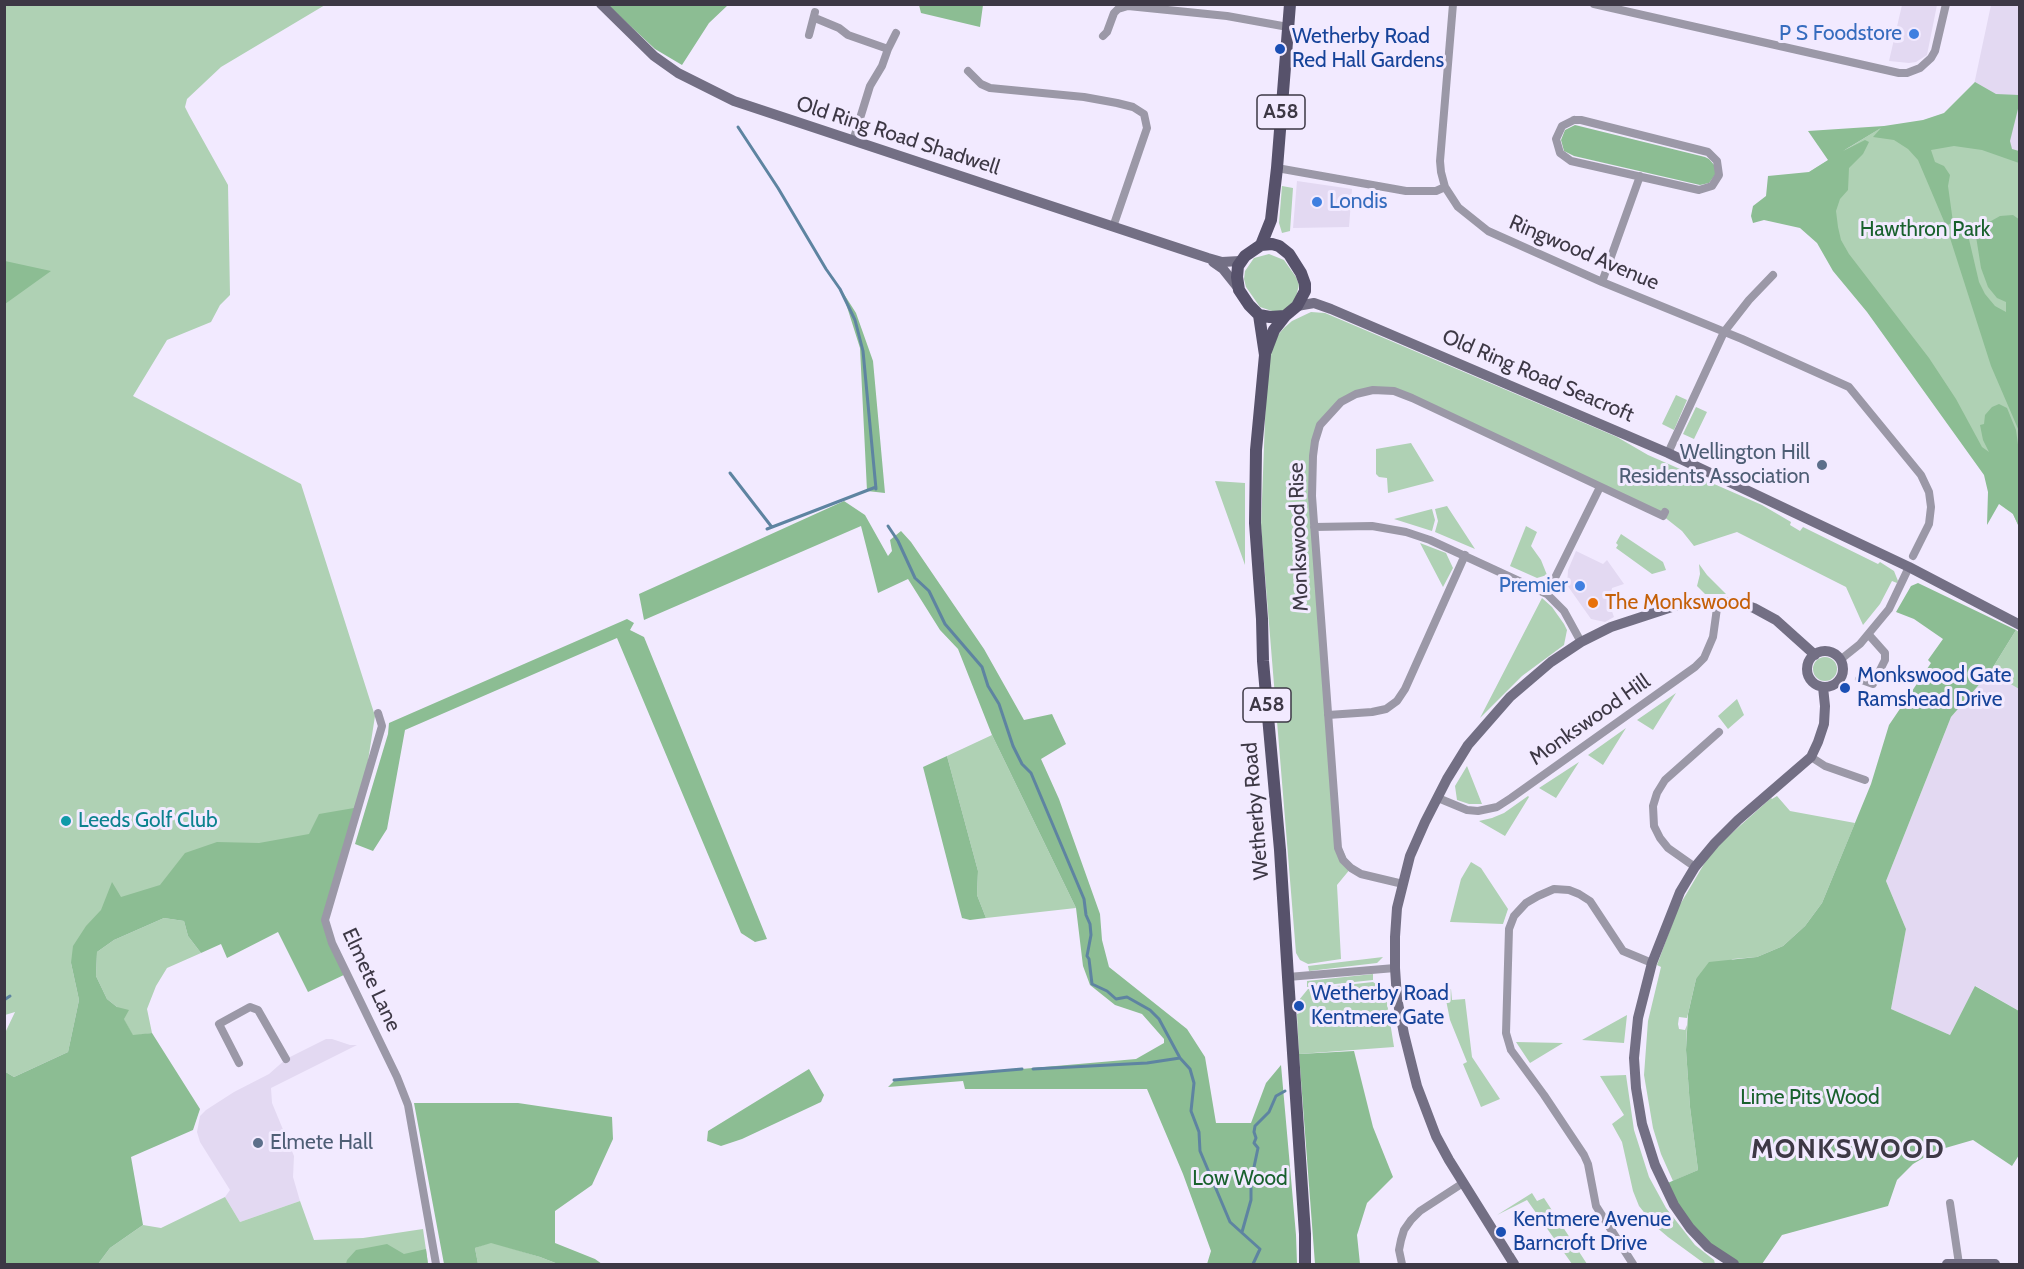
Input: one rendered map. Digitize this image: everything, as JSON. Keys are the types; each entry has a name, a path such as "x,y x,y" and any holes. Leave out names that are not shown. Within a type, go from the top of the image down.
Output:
{"main road":[{"name":"A58","path":"1262,245 1271,220 1290,4"},
{"name":"A58","path":"1265,355 1274,330 1297,306 1305,291 1305,284 1296,264 1282,249 1271,220"},
{"path":"1239,290 1237,277 1240,261 1262,245 1272,244 1282,249"},
{"name":"A58","path":"1239,290 1258,315 1265,355"},
{"path":"1258,315 1286,316"},
{"name":"Wetherby Road","path":"1265,355 1256,450 1255,523 1263,661 1280,850 1305,1234 1305,1264"}],"street":[{"name":"Old Ring Road Shadwell","path":"601,4 654,56 678,73 734,101 1208,258 1222,262 1240,261"},
{"path":"1277,168 1406,191 1436,191 1445,187 1441,172 1440,151 1453,4"},
{"path":"1594,4 1907,73 1920,68 1935,51 1946,4"},
{"path":"1102,36 1107,32 1114,12 1128,6 1227,16 1288,27"},
{"path":"809,35 815,15 848,35 888,49"},
{"path":"853,141 870,86 882,66 896,33"},
{"path":"968,71 981,84 990,88 1117,102 1133,106 1144,114 1147,128 1113,227"},
{"path":"1581,120 1708,152 1713,156 1719,168 1719,175 1712,186 1699,190 1640,177 1565,158 1557,146 1558,132 1568,122 1581,120"},
{"path":"1602,282 1640,177"},
{"name":"Ringwood Avenue","path":"1445,187 1458,207 1488,231 1849,387 1921,475 1929,492 1931,507 1929,524 1913,556"},
{"name":"Old Ring Road Shadwell","path":"1208,258 1223,269 1239,290"},
{"path":"1668,453 1724,332 1749,300 1773,275"},
{"name":"Old Ring Road Seacroft","path":"1305,284 1331,309"},
{"name":"Old Ring Road Seacroft","path":"1297,306 1314,303 1331,309 1668,453 1909,567 2019,625"},
{"name":"Monkswood Rise","path":"1402,884 1361,874 1350,868 1343,860 1338,848 1314,527 1312,470 1315,441 1320,425 1341,402 1356,394 1373,390 1394,391 1663,516 1665,512"},
{"path":"1547,594 1600,487"},
{"path":"1314,527 1355,525 1388,528 1423,537 1465,555 1547,594 1564,611 1581,642"},
{"path":"1328,715 1372,712 1386,709 1397,701 1405,689 1465,555"},
{"path":"1840,660 1869,635 1889,609 1909,567"},
{"path":"1514,1264 1436,1136 1417,1086 1397,998 1395,937 1397,908 1402,884 1417,838 1468,745 1495,712 1526,682 1581,642 1611,627 1675,606 1718,601 1742,604 1776,620 1815,655"},
{"name":"Monkswood Hill","path":"1438,798 1478,812 1497,807 1511,798 1695,667 1704,658 1713,637 1718,601"},
{"path":"1859,679 1873,684 1885,660 1885,653 1869,635"},
{"path":"1827,652 1840,660 1843,668 1840,678 1833,685 1823,687 1814,683 1808,674 1808,664 1815,655 1827,652"},
{"path":"1730,1264 1708,1247 1690,1228 1674,1205 1655,1165 1642,1124 1636,1088 1634,1058 1641,1001 1652,963 1673,907 1695,867 1738,820 1811,757 1824,724 1823,687"},
{"name":"Elmete Lane","path":"378,713 382,726 325,920 332,944 397,1077 408,1105 435,1264"},
{"path":"1695,867 1668,848 1660,838 1654,826 1653,806 1665,780 1719,732"},
{"path":"1811,757 1825,766 1865,780"},
{"path":"1633,1264 1596,1206 1588,1164 1584,1155 1511,1050 1506,1033 1509,930 1514,916 1526,903 1554,889 1569,890 1590,901 1623,951 1652,963"},
{"path":"1288,977 1395,968"},
{"path":"239,1063 219,1024 250,1007 258,1010 286,1059"},
{"path":"1402,1264 1399,1250 1401,1240 1411,1220 1420,1211 1463,1183"},
{"path":"1950,1203 1959,1264"},
{"path":"1947,1264 1995,1264"}],"shaded area":[{"path":"1902,5 1937,5 1927,55 1916,62 1889,61"},
{"path":"1991,5 2019,5 2019,155 1962,141"},
{"path":"1297,181 1352,189 1349,227 1293,228"},
{"path":"1576,551 1603,564 1607,560 1624,584 1612,588 1609,603 1614,617 1605,622 1591,619 1567,585 1568,570"},
{"path":"1990,672 2019,689 2019,1011 1976,986 1950,1035 1891,1009 1906,929 1886,881 1951,717"},
{"path":"326,1039 357,1045 271,1088 272,1103 294,1156 293,1177 300,1201 240,1222 225,1197 230,1190 200,1142 197,1132 200,1116 234,1092 269,1074 286,1059"}],"green space":[{"name":"Leeds Golf Club","path":"4,5 325,5 221,67 187,99 185,107 228,185 230,295 220,305 211,322 167,340 133,396 301,484 375,716 365,780 338,862 190,875 71,963 79,1000 68,1052 14,1077 4,1071 5,1033 15,1012 5,1015"},
{"path":"608,5 728,5 709,23 682,65 655,49"},
{"path":"919,5 983,5 980,27 921,13"},
{"path":"1975,82 1996,94 2019,95 2019,105 2010,141 2012,149 2019,151 2019,163 1982,150 1954,146 1931,150 1935,162 1944,166 1950,175 1948,186 1953,222 1946,226 1918,160 1908,149 1894,140 1873,137 1881,128 1843,151 1865,140 1869,142 1863,154 1849,168 1848,190 1840,199 1836,211 1841,240 1849,254 1929,358 1956,399 1982,447 1989,452 1983,440 1980,425 1984,424 1985,415 1992,407 1999,404 2007,408 2016,430 2019,452 2019,527 2013,514 1999,504 1987,525 1988,492 1984,475 1867,312 1833,271 1817,243 1800,228 1764,220 1753,223 1751,216 1753,206 1766,196 1768,176 1809,172 1828,160 1808,131 1884,126 1923,120 1944,113"},
{"path":"1575,125 1705,157 1715,166 1715,175 1709,183 1700,185 1574,156 1564,151 1561,140 1565,130"},
{"name":"Hawthron Park","path":"1884,126 2019,155 2019,527 2013,514 1780,190"},
{"path":"1282,186 1293,188 1290,231 1282,233 1279,223"},
{"path":"2013,215 2020,220 2019,431 1991,366 1950,238 1953,231 1959,227 1968,235 1979,282 1995,306 2006,312 2006,302 1997,298 1988,287 1981,268 1975,230 2000,216"},
{"path":"1269,254 1284,260 1299,285 1295,301 1283,311 1275,312 1260,307 1246,287 1244,279 1245,271 1254,258"},
{"path":"5,261 51,271 5,304"},
{"path":"842,291 856,313 873,361 885,493 867,491 860,348"},
{"path":"1311,312 1325,313 1617,437 1648,455 1762,505 1791,522 1790,525 1800,531 1803,527 1878,564 1880,562 1894,571 1898,581 1897,583 1892,581 1880,604 1863,625 1846,587 1737,532 1694,546 1682,531 1663,516 1412,398 1382,390 1341,402 1320,425 1313,456 1336,836 1351,868 1337,885 1341,959 1308,964 1300,960 1296,953 1261,526 1267,367 1278,335 1292,321"},
{"path":"1676,395 1687,400 1674,430 1662,424"},
{"path":"1696,407 1707,412 1694,439 1683,434"},
{"path":"1411,443 1434,481 1388,493 1387,478 1376,474 1376,449"},
{"path":"1215,481 1245,483 1245,565"},
{"path":"844,501 865,515 888,556 892,551 890,540 901,531 911,542 984,649 1024,720 1052,714 1066,744 1041,759 1059,799 1100,914 1102,940 1109,967 1187,1029 1205,1057 1216,1123 1251,1123 1266,1083 1281,1065 1297,1264 1207,1264 1211,1251 1183,1174 1147,1089 965,1089 963,1081 888,1087 895,1080 1136,1059 1164,1043 1164,1039 1142,1014 1115,1005 1090,985 1083,966 1076,908 992,735 958,649 940,630 908,579 878,593 861,526 644,620 639,594"},
{"path":"1447,506 1475,549 1435,532 1438,521 1435,509"},
{"path":"1432,509 1435,520 1432,531 1394,519"},
{"path":"1526,526 1537,532 1531,546 1541,560 1547,575 1537,578 1510,566"},
{"path":"1621,534 1663,562 1666,570 1652,574 1616,548"},
{"path":"1420,543 1446,553 1453,568 1443,587"},
{"path":"1699,564 1726,594 1705,594 1697,586 1700,574"},
{"name":"Lime Pits Wood","path":"1918,583 2016,630 1990,672 1951,717 1886,881 1906,929 1891,1009 1950,1035 1975,986 2019,1011 2019,1155 2012,1166 1973,1140 1935,1151 1913,1164 1897,1180 1888,1206 1782,1235 1762,1264 1734,1264 1708,1247 1663,1185 1698,1170 1686,1050 1688,1014 1696,979 1709,962 1757,957 1783,946 1805,926 1822,903 1871,784 1889,725 1931,663 1928,660 1943,639 1914,619 1896,612 1911,586"},
{"path":"1542,598 1552,607 1567,630 1564,645 1522,676 1480,718"},
{"path":"627,619 634,623 630,630 644,637 767,939 755,942 741,933 617,638 405,730 387,829 373,851 355,844 388,734 389,723"},
{"path":"2016,630 2019,632 2019,689 1990,672"},
{"path":"1825,657 1833,661 1837,669 1833,677 1825,681 1817,677 1813,669 1817,661"},
{"path":"1676,693 1653,730 1637,720"},
{"path":"1737,699 1744,715 1728,729 1718,716"},
{"path":"1626,728 1603,765 1588,755"},
{"path":"992,735 1076,908 986,918 977,895 978,871 947,756"},
{"path":"947,756 978,871 977,895 986,918 970,920 962,918 923,767"},
{"path":"1579,762 1556,798 1539,788"},
{"path":"1467,766 1482,804 1469,804 1457,800 1455,786"},
{"path":"365,780 325,920 348,973 308,992 278,932 227,958 221,944 201,953 188,936 184,921 164,918 114,940 97,952 96,976 107,999 117,1007 129,1010 124,1019 133,1035 152,1033 200,1109 193,1130 131,1157 143,1225 110,1248 98,1264 5,1264 4,1071 14,1077 68,1052 79,1000 71,963 73,946 86,926 101,910 112,882 121,897 160,885 185,853 217,842 259,843 309,834 319,814 354,808"},
{"path":"1528,796 1505,836 1479,821 1504,813"},
{"path":"1777,796 1790,811 1855,823 1822,903 1805,926 1783,946 1757,957 1733,959 1696,979 1687,1018 1679,1017 1678,1024 1679,1029 1685,1030 1687,1025 1686,1050 1690,1107 1698,1170 1673,1181 1653,1128 1644,1075 1648,1021 1661,967 1657,965 1678,908 1707,859 1723,841 1771,798"},
{"path":"1471,862 1481,868 1508,909 1503,924 1450,922 1461,879"},
{"path":"164,918 184,921 188,936 201,953 167,968 156,986 147,1009 152,1033 133,1036 117,1007 107,999 96,976 97,952 114,940"},
{"path":"1383,957 1377,963 1309,971 1308,966"},
{"path":"1373,974 1373,980 1307,987 1307,981"},
{"path":"1373,982 1385,990 1394,1047 1299,1054 1297,1014 1300,1013 1299,1000 1308,989"},
{"path":"1451,989 1452,1000 1465,999 1472,1057 1500,1099 1481,1107 1463,1064 1467,1062 1450,1020 1444,990"},
{"path":"1627,1015 1624,1043 1582,1040"},
{"path":"1516,1042 1563,1043 1530,1063"},
{"name":"Low Wood","path":"1354,1051 1373,1127 1393,1177 1367,1203 1357,1235 1360,1264 1315,1264 1299,1054"},
{"path":"809,1069 824,1095 821,1102 742,1139 721,1146 707,1141 708,1131"},
{"path":"1626,1075 1634,1130 1649,1177 1666,1208 1695,1245 1714,1260 1715,1264 1705,1264 1668,1237 1655,1226 1639,1206 1633,1191 1622,1142 1612,1124 1624,1115 1600,1076"},
{"path":"414,1103 518,1103 612,1117 613,1139 592,1185 555,1211 555,1243 602,1264 558,1264 491,1243 475,1248 478,1264 444,1264"},
{"path":"1532,1193 1537,1201 1544,1198 1587,1264 1572,1264 1527,1200 1497,1215"},
{"path":"225,1197 240,1222 300,1201 314,1240 363,1238 423,1229 428,1264 98,1264 110,1248 143,1225 161,1228"},
{"path":"491,1242 558,1264 478,1264 475,1248"},
{"path":"387,1244 404,1254 426,1249 428,1264 346,1264 356,1250"}],"waterway":[{"path":"738,127 840,289 855,320 863,351 876,489"},
{"path":"730,473 771,526"},
{"path":"767,529 876,487"},
{"path":"888,526 898,541 915,578 929,591 945,624 982,667 988,686 999,704 1013,746 1022,764 1031,773 1084,899 1090,924 1091,935 1087,956 1092,984 1107,991 1116,999 1127,997 1150,1010 1159,1019 1180,1058 1190,1069 1194,1083 1191,1111 1199,1132 1200,1151 1230,1222 1260,1249 1253,1264"},
{"path":"4,1000 10,996"},
{"path":"1033,1069 1147,1063 1180,1058"},
{"path":"894,1080 1022,1069"},
{"path":"1242,1232 1251,1200 1251,1181 1255,1172 1258,1148 1254,1143 1255,1126 1269,1112 1276,1096 1285,1091"}],"place":[{"name":"P S Foodstore","path":"1914,34"},
{"name":"Wetherby Road Red Hall Gardens","path":"1280,49"},
{"name":"Londis","path":"1317,202"},
{"name":"Wellington Hill Residents Association","path":"1822,465"},
{"name":"Premier","path":"1580,586"},
{"name":"The Monkswood","path":"1593,603"},
{"name":"Monkswood Gate Ramshead Drive","path":"1845,688"},
{"name":"Leeds Golf Club","path":"66,821"},
{"name":"Wetherby Road Kentmere Gate","path":"1299,1006"},
{"name":"Elmete Hall","path":"258,1143"},
{"name":"Kentmere Avenue Barncroft Drive","path":"1501,1232"}],"district":[{"name":"MONKSWOOD","path":"1848,1150"}]}
